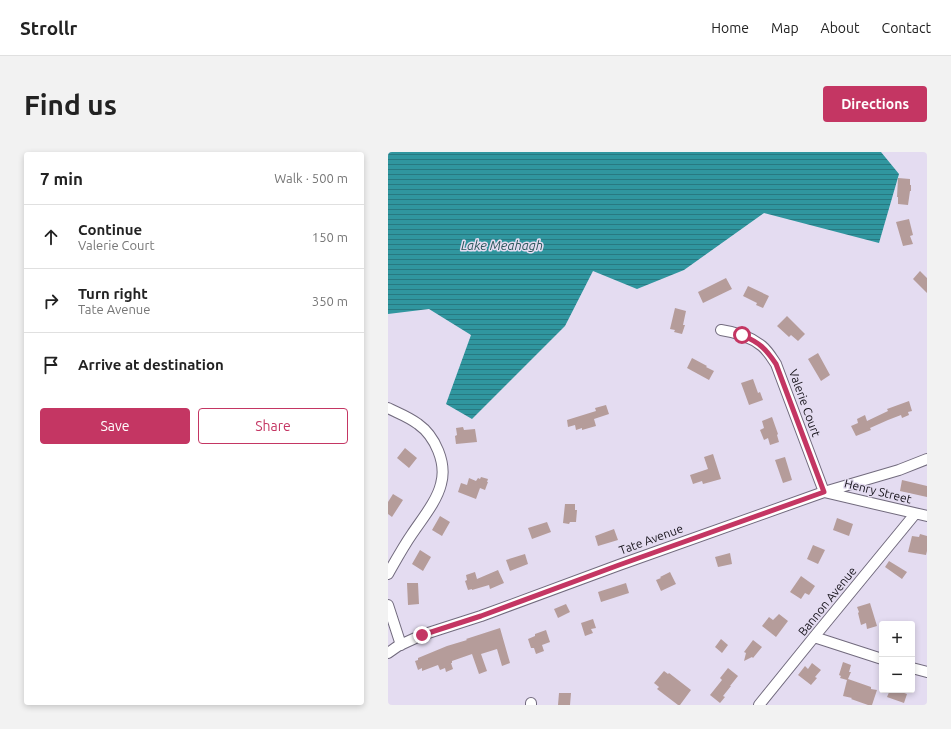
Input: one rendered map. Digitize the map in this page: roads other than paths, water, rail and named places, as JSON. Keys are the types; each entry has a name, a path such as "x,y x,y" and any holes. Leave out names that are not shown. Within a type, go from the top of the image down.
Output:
{"street":[{"name":"Valerie Court","path":"721,330 752,340 762,346 769,353 776,364 824,492"},
{"path":"388,408 418,424 428,433 436,445 441,458 442,473 441,484 434,500 405,544 388,574"},
{"name":"Tate Avenue","path":"388,653 401,644 422,635 488,613 824,492 899,470 927,458"},
{"name":"Henry Street","path":"824,492 927,516"},
{"name":"Bannon Avenue","path":"759,705 915,514"},
{"path":"388,605 401,644"},
{"path":"814,637 879,658"},
{"path":"915,669 927,672"}],"water":[{"name":"Lake Meahagh","path":"388,152 881,152 899,174 879,243 764,213 684,270 637,289 593,271 565,326 472,419 446,404 471,335 429,309 388,314"}]}
